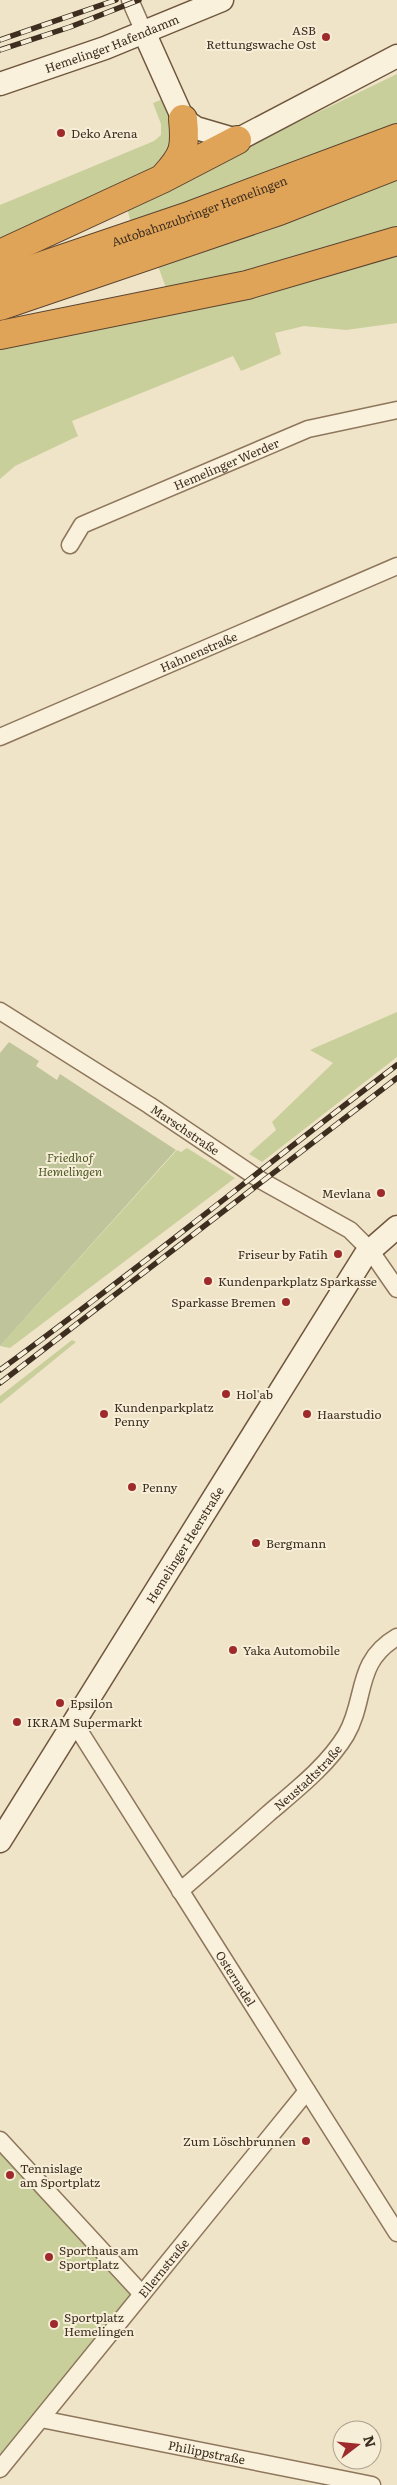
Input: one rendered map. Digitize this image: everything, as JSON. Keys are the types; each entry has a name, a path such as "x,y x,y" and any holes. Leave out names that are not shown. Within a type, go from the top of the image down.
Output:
{"highway":[{"path":"162,178 180,159 185,143 183,119"},
{"name":"Autobahnzubringer Hemelingen","path":"0,280 186,216 397,138"},
{"path":"0,254 162,178 237,140"},
{"name":"Autobahnzubringer Hemelingen","path":"0,306 279,211 397,164"},
{"path":"0,335 247,285 397,241"}],"main road":[{"name":"Hemelinger Hafendamm","path":"0,84 144,32 222,0"},
{"path":"144,32 183,119 196,128 237,140 397,56"},
{"name":"Hemelinger Heerstraße","path":"0,1841 75,1724 307,1346 370,1250 397,1227"}],"street":[{"path":"130,0 144,32"},
{"name":"Hemelinger Werder","path":"70,545 82,525 299,433 397,410"},
{"name":"Hahnenstraße","path":"0,737 397,566"},
{"name":"Marschstraße","path":"0,1011 149,1105 262,1180 350,1230 370,1250 397,1289"},
{"name":"Neustadtstraße","path":"180,1891 295,1791 335,1750 346,1734 354,1717 362,1682 372,1658 387,1642 397,1637"},
{"name":"Osternadel","path":"75,1724 397,2233"},
{"name":"Ellernstraße","path":"0,2468 307,2091"},
{"path":"0,2140 141,2293"},
{"name":"Philippstraße","path":"41,2419 372,2485"}],"green space":[{"path":"397,74 397,127 132,226 126,205"},
{"path":"163,99 177,128 167,160 147,173 0,243 0,205 154,141 161,135 161,124 153,103"},
{"path":"397,178 397,228 260,267 166,288 158,266"},
{"path":"397,250 397,323 346,330 304,326 275,333 281,354 241,371 233,356 72,421 78,436 15,466 0,479 0,344"},
{"path":"397,1012 397,1057 262,1162 249,1154 276,1130 272,1122 333,1063 310,1050"},
{"name":"Friedhof Hemelingen","path":"9,1042 39,1061 36,1066 57,1080 60,1074 176,1150 0,1346 0,1053"},
{"path":"187,1148 235,1178 10,1348 0,1346 177,1150 181,1152"},
{"path":"72,1340 76,1342 0,1404 0,1396"},
{"name":"Sportplatz Hemelingen","path":"0,2153 133,2295 0,2455"}],"railway":[{"path":"0,40 116,0"},
{"path":"0,50 70,27 139,0"},
{"path":"0,1370 397,1065"},
{"path":"0,1383 397,1078"}],"place":[{"name":"ASB Rettungswache Ost","path":"326,37"},
{"name":"Deko Arena","path":"61,133"},
{"name":"Mevlana","path":"381,1193"},
{"name":"Friseur by Fatih","path":"338,1254"},
{"name":"Kundenparkplatz Sparkasse","path":"208,1281"},
{"name":"Sparkasse Bremen","path":"286,1302"},
{"name":"Hol'ab","path":"226,1394"},
{"name":"Kundenparkplatz Penny","path":"104,1414"},
{"name":"Haarstudio","path":"307,1414"},
{"name":"Penny","path":"132,1487"},
{"name":"Bergmann","path":"256,1543"},
{"name":"Yaka Automobile","path":"233,1650"},
{"name":"Epsilon","path":"60,1703"},
{"name":"IKRAM Supermarkt","path":"17,1722"},
{"name":"Zum Löschbrunnen","path":"306,2141"},
{"name":"Tennislage am Sportplatz","path":"10,2175"},
{"name":"Sporthaus am Sportplatz","path":"49,2257"},
{"name":"Sportplatz Hemelingen","path":"54,2324"}]}
